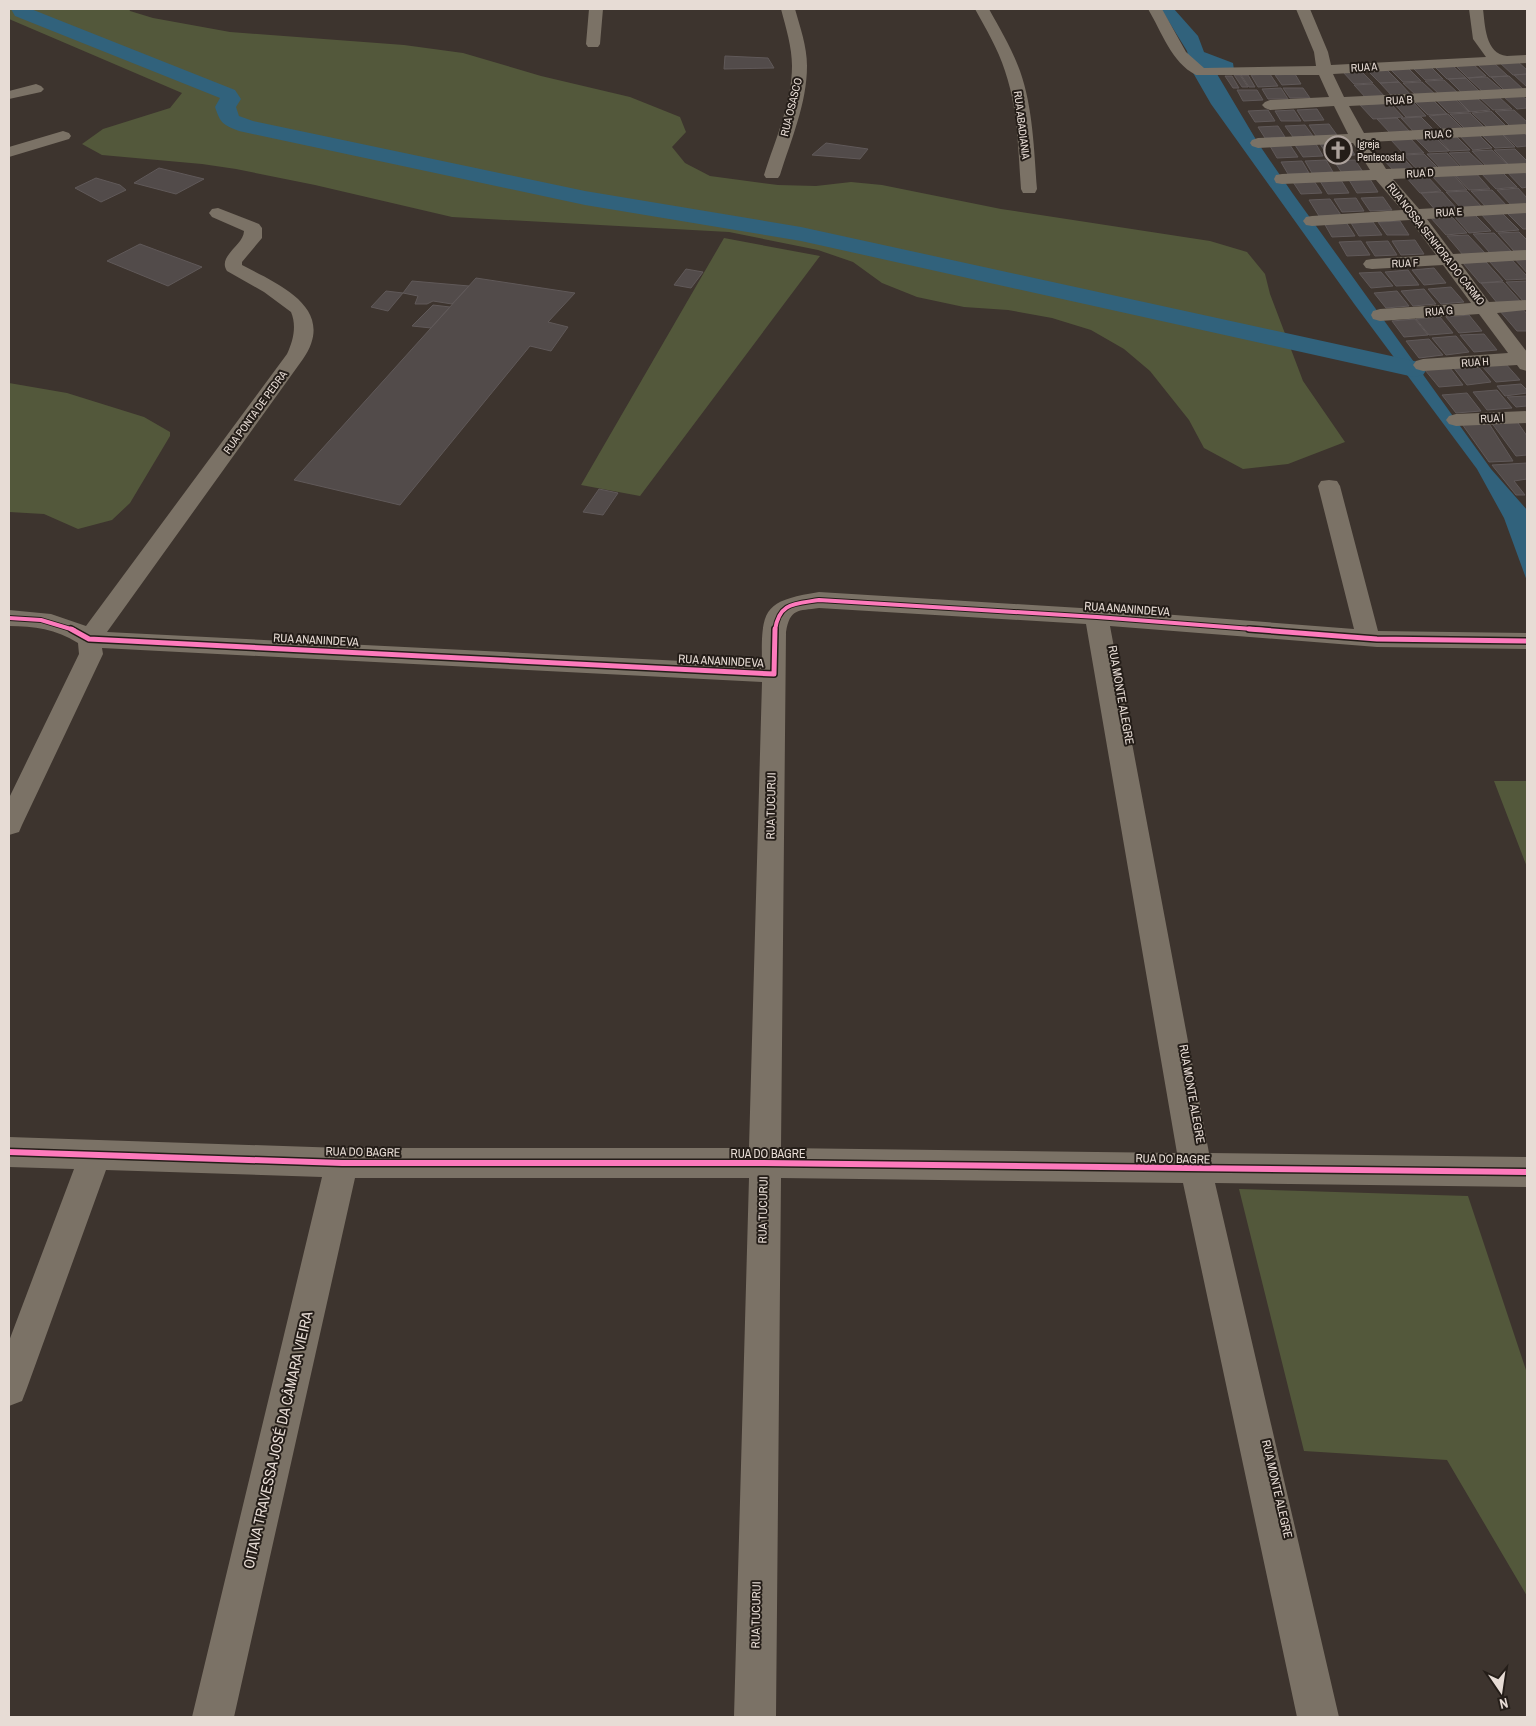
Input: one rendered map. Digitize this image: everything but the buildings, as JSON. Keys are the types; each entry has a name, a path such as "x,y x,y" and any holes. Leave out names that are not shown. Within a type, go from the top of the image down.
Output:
{"street":[{"path":"593,44 596,9"},
{"name":"RUA OSASCO","path":"772,175 795,100 799,72 796,39 788,9"},
{"name":"RUA ABADIANIA","path":"982,9 1002,44 1016,81 1024,124 1029,189"},
{"name":"RUA A","path":"1155,9 1163,19 1182,57 1196,70 1201,72 1324,70 1527,59"},
{"name":"RUA NOSSA SENHORA DO CARMO","path":"1303,9 1321,52 1324,70 1339,103 1382,176 1414,214 1526,361"},
{"path":"1476,9 1481,44 1488,53 1502,60"},
{"path":"9,95 36,89"},
{"name":"RUA B","path":"1270,105 1527,92"},
{"name":"RUA C","path":"1258,142 1359,139 1527,129"},
{"path":"9,152 63,136"},
{"name":"RUA D","path":"1282,178 1382,176 1527,168"},
{"name":"RUA E","path":"1312,220 1527,208"},
{"name":"RUA PONTA DE PEDRA","path":"89,639 296,355 303,338 300,312 290,301 233,267 233,261 253,238 254,228 218,214"},
{"name":"RUA F","path":"1372,264 1450,261 1527,255"},
{"name":"RUA G","path":"1380,315 1527,305"},
{"name":"RUA H","path":"1423,365 1526,361"},
{"name":"RUA I","path":"1456,420 1527,416"},
{"path":"1329,486 1368,638"},
{"name":"RUA ANANINDEVA","path":"9,618 52,622 76,630 89,639 774,674 776,622 782,610 797,603 819,600 1097,617 1368,638 1527,641"},
{"name":"RUA MONTE ALEGRE","path":"1097,617 1196,1169 1318,1717"},
{"path":"9,825 91,654 89,639"},
{"name":"RUA TUCURUI","path":"755,1717 774,674"},
{"name":"RUA DO BAGRE","path":"9,1152 342,1163 764,1164 1527,1172"},
{"path":"9,1388 94,1155"},
{"name":"OITAVA TRAVESSA JOSÉ DA CÂMARA VIEIRA","path":"214,1717 342,1163"}],"green space":[{"path":"9,9 129,9 130,11 153,18 230,32 404,45 463,53 541,76 630,97 680,117 686,132 672,147 685,163 710,176 778,185 816,186 851,182 882,185 1001,209 1210,241 1247,252 1265,274 1270,294 1303,381 1345,442 1288,464 1243,469 1204,448 1189,420 1150,371 1124,349 1091,330 1052,318 1008,310 964,307 917,297 882,283 853,262 818,250 729,232 452,217 315,185 236,169 102,155 82,144 103,129 170,108 182,93 9,19"},
{"path":"724,238 820,256 640,496 581,485"},
{"path":"9,383 67,393 144,417 170,432 170,436 130,503 112,520 78,529 44,514 9,512"},
{"path":"1494,781 1527,781 1527,867"},
{"path":"1239,1189 1468,1196 1527,1373 1527,1596 1447,1460 1304,1451"}],"water":[{"path":"1161,9 1174,9 1198,36 1204,52 1233,63 1234,70 1217,74 1258,143 1491,469 1527,510 1527,581 1504,518 1477,469 1355,305 1211,104 1192,71 1187,51"}],"waterway":[{"path":"20,9 22,12 228,94 231,99 225,107 230,120 247,126 585,198 801,234 1414,369"}],"cycle path":[{"path":"9,618 51,622 80,633 89,639 774,674 774,632 781,611 794,604 819,600 1097,617 1377,639 1527,641"},
{"path":"9,1152 342,1163 764,1163 1527,1172"}],"place":[{"name":"Igreja Pentecostal","path":"1338,150"}]}
